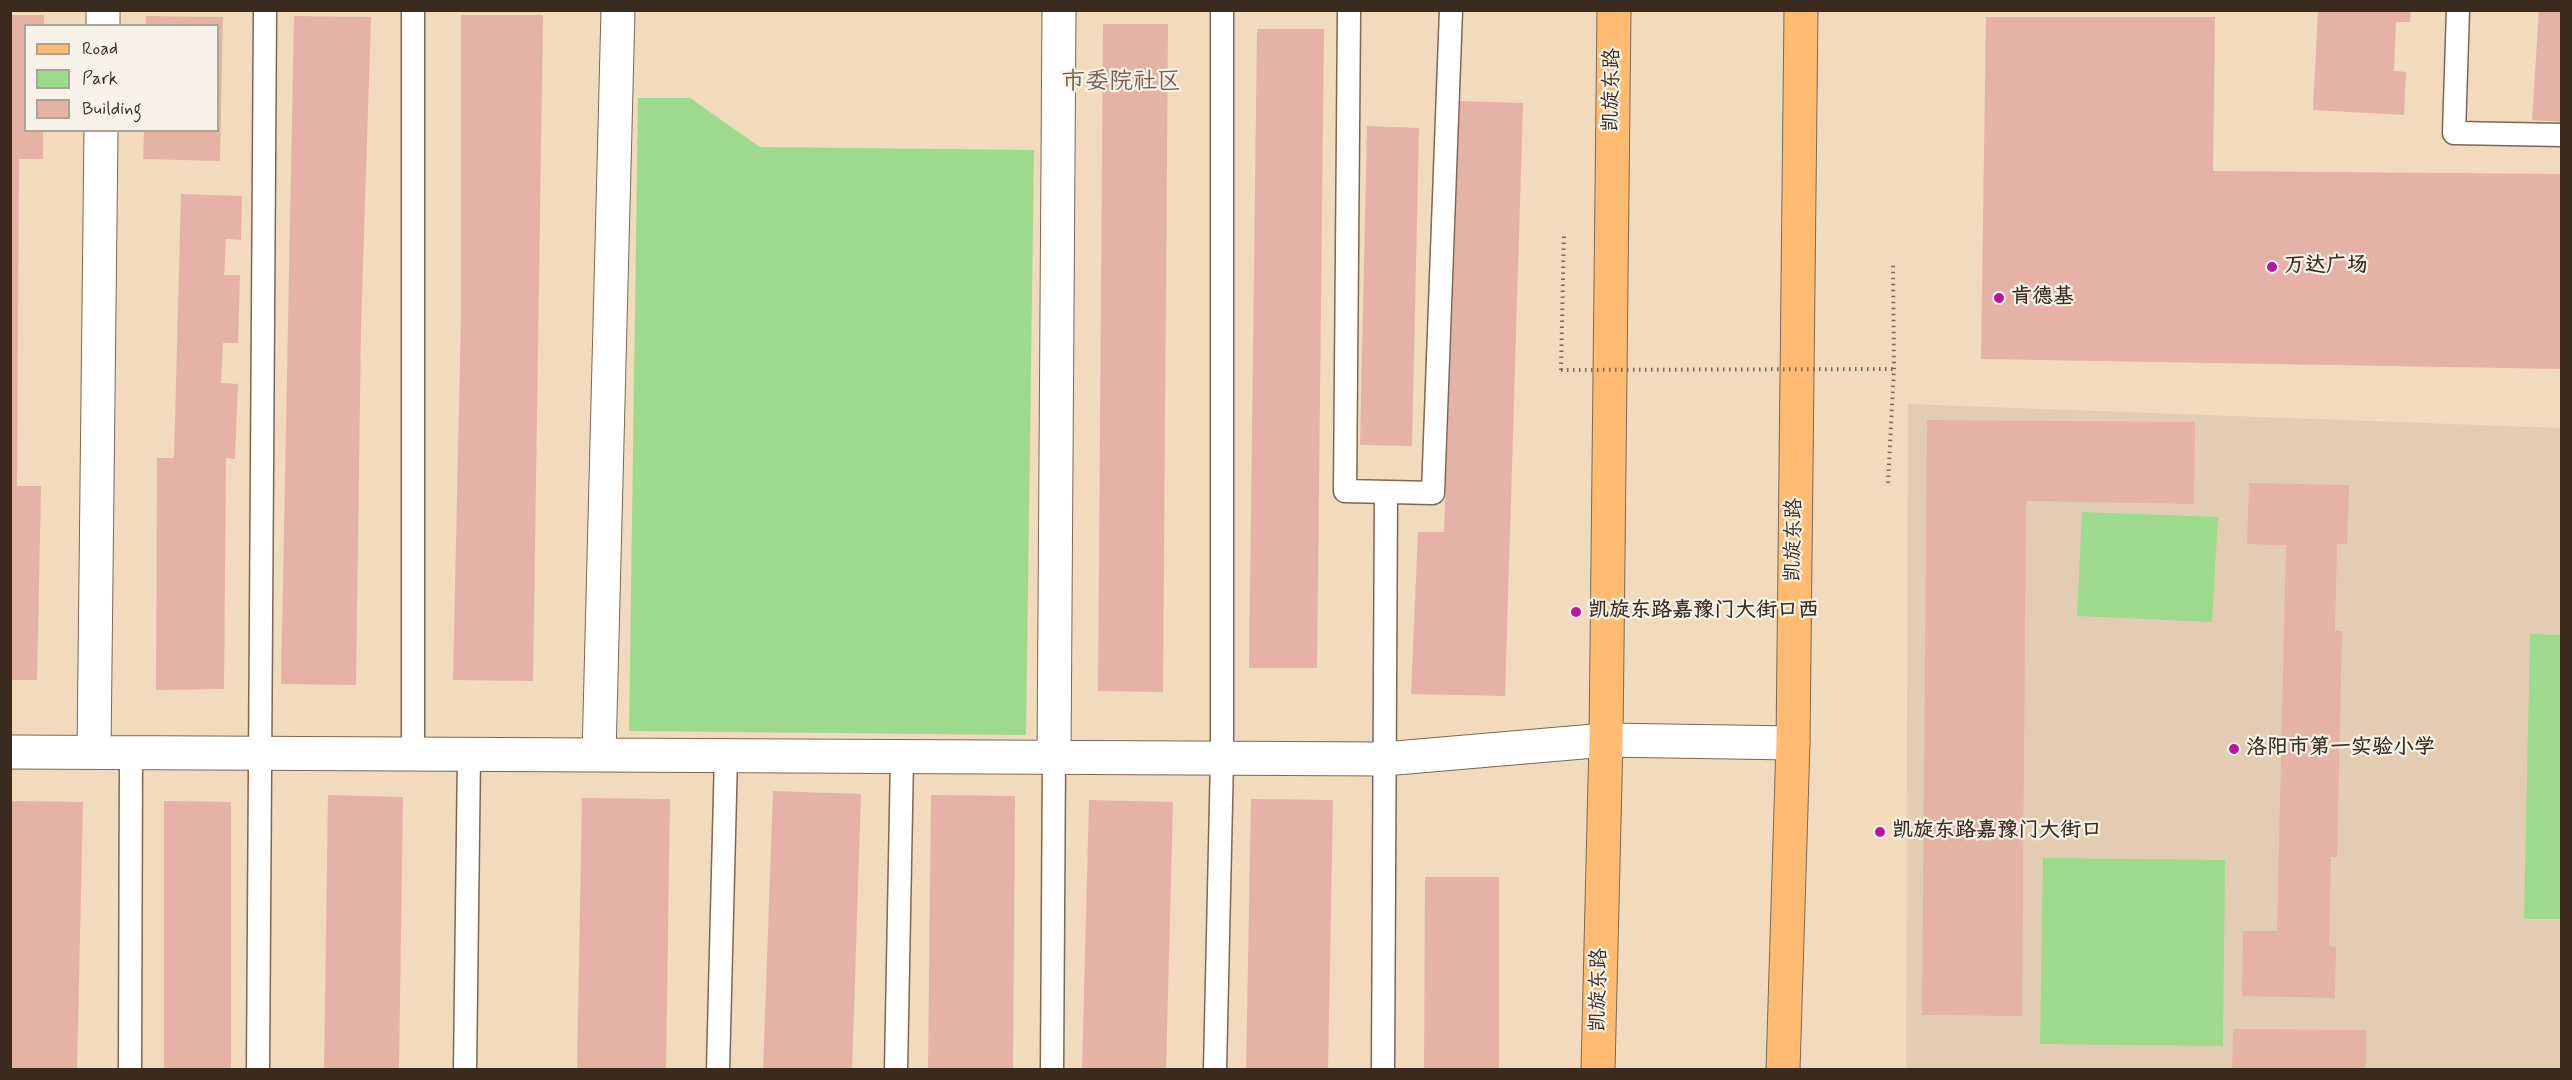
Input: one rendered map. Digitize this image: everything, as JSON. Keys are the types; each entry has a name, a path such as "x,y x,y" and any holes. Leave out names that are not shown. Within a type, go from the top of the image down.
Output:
{"main road":[{"name":"凯旋东路","path":"1598,1070 1606,740 1614,10"},
{"name":"凯旋东路","path":"1783,1070 1793,743 1800,10"}],"street":[{"path":"600,755 618,10"},
{"path":"1054,757 1059,10"},
{"path":"94,752 101,132"},
{"path":"10,752 1384,759 1606,740 1793,743"}],"lane":[{"path":"258,1070 265,10"},
{"path":"413,10 413,754"},
{"path":"1215,1070 1221,758 1222,10"},
{"path":"1350,10 1345,491 1433,493 1451,10"},
{"path":"2458,10 2454,133 2562,135"},
{"path":"1383,1070 1386,492"},
{"path":"130,1070 131,752"},
{"path":"465,1070 468,754"},
{"path":"718,1070 726,755"},
{"path":"896,1070 902,757"},
{"path":"1052,1070 1054,757"}],"path":[{"path":"1564,232 1561,370 1894,369"},
{"path":"1888,483 1894,369 1893,265"}],"shaded area":[{"name":"洛阳市第一实验小学","path":"1908,404 2561,428 2561,1069 1906,1070"}],"green space":[{"path":"638,98 690,98 760,147 1034,150 1026,735 629,731"},
{"path":"2082,512 2218,517 2212,622 2077,616"},
{"path":"2530,634 2561,635 2561,919 2524,919"},
{"path":"2043,858 2225,860 2223,1046 2040,1044"}],"building":[{"path":"2318,10 2411,10 2410,22 2396,22 2394,71 2406,72 2404,115 2313,110"},
{"path":"2539,10 2562,10 2562,122 2532,120"},
{"path":"10,15 44,15 44,24 24,24 24,132 43,132 43,159 19,159 17,486 41,486 37,680 10,680"},
{"path":"461,15 543,15 533,681 453,680 461,314"},
{"path":"146,16 223,17 220,161 143,159 144,132 219,132 219,24 146,24"},
{"path":"294,16 371,17 361,327 356,685 281,684"},
{"name":"万达广场","path":"1986,17 2215,17 2213,171 2562,174 2562,369 1981,359"},
{"path":"1103,24 1168,24 1163,692 1098,691"},
{"path":"1257,29 1324,29 1317,668 1249,668"},
{"path":"1460,101 1523,103 1505,696 1411,694 1418,532 1444,532"},
{"path":"1367,126 1419,128 1412,446 1360,445"},
{"path":"181,194 242,196 241,240 226,239 224,275 240,275 238,343 223,343 221,383 238,384 235,459 226,458 224,689 156,690 157,458 174,458"},
{"path":"1927,420 2195,422 2194,504 2026,501 2022,1016 1922,1015"},
{"path":"2249,483 2349,485 2347,544 2337,544 2335,631 2342,631 2337,857 2331,857 2329,946 2336,947 2335,998 2242,996 2243,931 2277,931 2286,545 2247,544"},
{"path":"773,791 861,794 852,1070 763,1070"},
{"path":"328,795 403,797 399,1070 324,1070"},
{"path":"931,795 1015,796 1013,1070 928,1070"},
{"path":"582,798 670,799 666,1070 577,1070"},
{"path":"1251,799 1333,800 1328,1070 1246,1070"},
{"path":"1089,800 1173,802 1166,1070 1082,1070"},
{"path":"10,801 83,802 77,1070 10,1070"},
{"path":"164,801 231,802 231,1070 164,1070"},
{"path":"1425,877 1499,877 1499,1070 1424,1070"},
{"path":"2233,1029 2366,1030 2366,1070 2232,1070"}],"place":[{"name":"万达广场","path":"2272,267"},
{"name":"肯德基","path":"1999,298"},
{"name":"凯旋东路嘉豫门大街口西","path":"1576,612"},
{"name":"洛阳市第一实验小学","path":"2234,749"},
{"name":"凯旋东路嘉豫门大街口","path":"1880,832"}],"district":[{"name":"市委院社区","path":"1121,83"}]}
